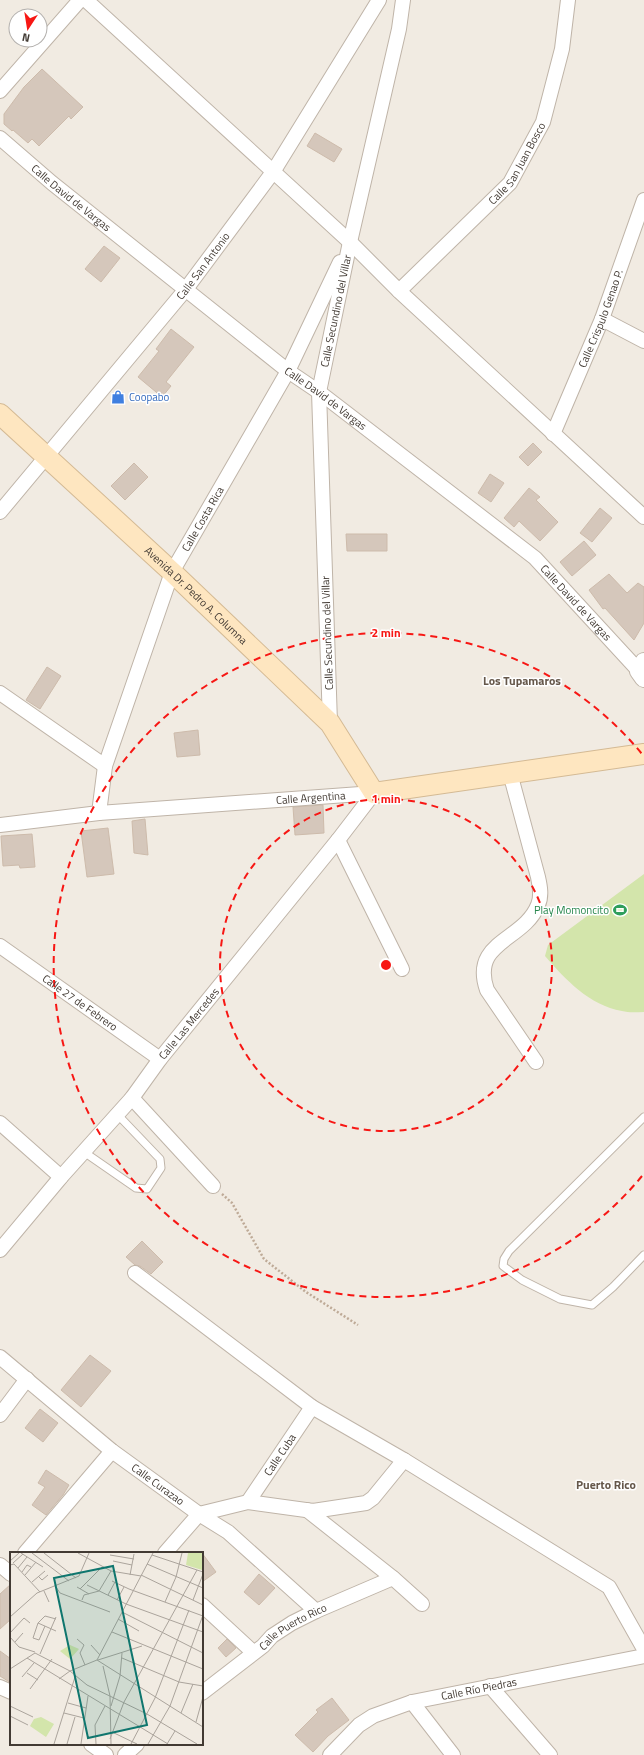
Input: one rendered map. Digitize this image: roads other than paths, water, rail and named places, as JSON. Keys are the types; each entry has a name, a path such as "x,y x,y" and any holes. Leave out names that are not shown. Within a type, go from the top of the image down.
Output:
{"main road":[{"name":"Avenida Dr. Pedro A. Columna","path":"0,414 172,572 330,723 374,793"},
{"name":"Calle Argentina","path":"374,793 510,773 640,751"}],"street":[{"path":"0,91 80,0"},
{"path":"86,0 350,242 399,291 644,517"},
{"name":"Calle Secundino del Villar","path":"330,723 319,392 350,242 399,29 403,0"},
{"name":"Calle San Juan Bosco","path":"399,291 510,183 543,122 562,49 568,0"},
{"name":"Calle San Antonio","path":"0,512 186,289 274,172 376,2"},
{"name":"Calle David de Vargas","path":"0,138 52,183 288,371 319,392 535,558 642,670"},
{"name":"Calle Crispulo Genao P.","path":"553,434 602,319 643,207"},
{"name":"Calle Costa Rica","path":"99,813 105,766 172,572 288,371 350,242"},
{"path":"602,319 644,341"},
{"path":"0,693 105,766"},
{"path":"510,773 538,877 540,891 539,903 533,914 525,923 492,950 486,958 483,968 483,980 487,990 536,1062"},
{"name":"Calle Argentina","path":"0,826 99,813 374,793"},
{"name":"Calle Las Mercedes","path":"1,1248 61,1177 132,1098 160,1059 338,840 374,793"},
{"path":"338,840 402,969"},
{"name":"Calle 27 de Febrero","path":"0,946 160,1059"},
{"path":"132,1098 212,1186"},
{"path":"0,1123 61,1177"},
{"path":"135,1273 312,1407 404,1460 610,1587 644,1649"},
{"name":"Calle Curazao","path":"0,1357 112,1451 199,1514 228,1532 316,1610"},
{"path":"0,1415 27,1379"},
{"name":"Calle Cuba","path":"248,1502 312,1407"},
{"path":"26,1552 112,1451"},
{"path":"165,1552 199,1514 248,1502 307,1510 366,1503 373,1498 404,1460"},
{"path":"307,1510 393,1578 422,1604"},
{"name":"Calle Puerto Rico","path":"203,1692 282,1630 316,1610 393,1578"},
{"path":"203,1606 254,1652"},
{"name":"Calle Río Piedras","path":"330,1755 359,1725 373,1716 412,1702 644,1656"},
{"path":"490,1686 550,1755"},
{"path":"0,1687 10,1692"},
{"path":"412,1702 453,1755"},
{"path":"92,1745 106,1755"},
{"path":"125,1755 136,1745"}],"lane":[{"path":"84,1152 136,1188 147,1188 161,1168 160,1159 117,1114"},
{"path":"644,1117 509,1251 504,1259 503,1266 522,1280 560,1299 592,1305 644,1255"}],"place":[{"name":"Coopabo","path":"118,397"},
{"name":"Play Momoncito","path":"620,910"}],"district":[{"name":"Los Tupamaros","path":"522,680"},
{"name":"Puerto Rico","path":"606,1484"}]}
